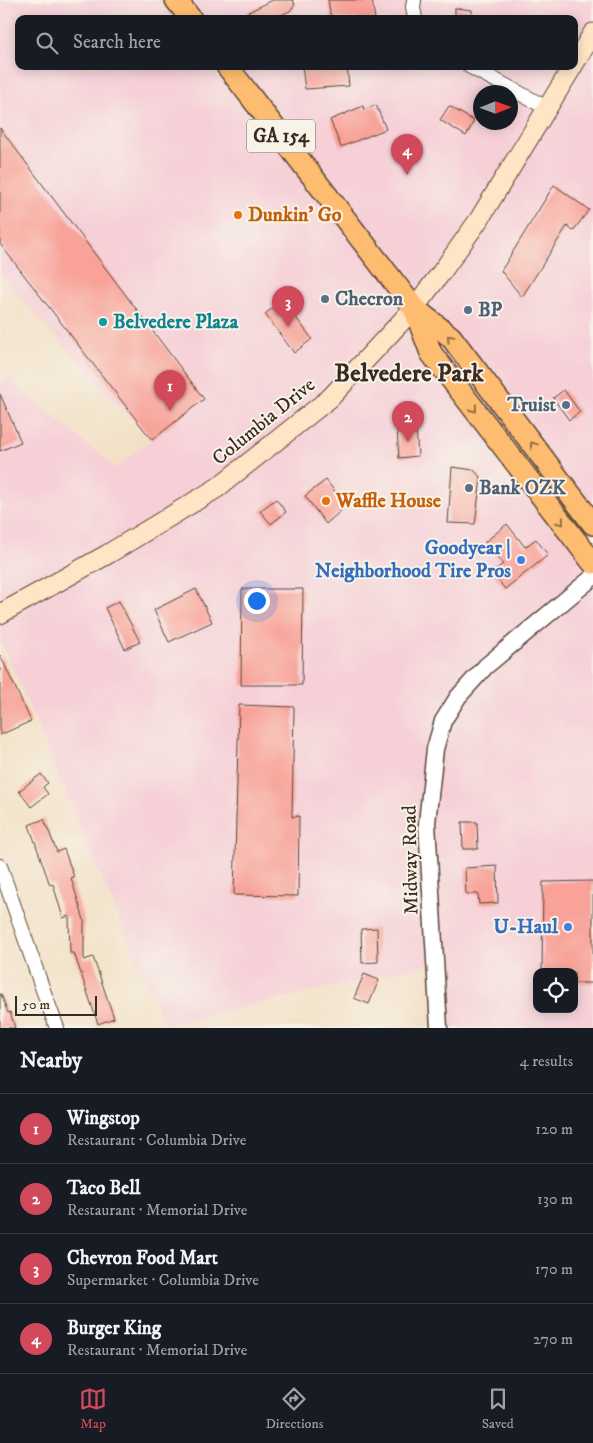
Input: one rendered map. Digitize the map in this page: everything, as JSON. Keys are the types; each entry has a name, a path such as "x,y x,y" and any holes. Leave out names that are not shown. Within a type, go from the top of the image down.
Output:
{"main road":[{"path":"176,0 188,15"},
{"name":"Columbia Drive","path":"578,57 593,33"},
{"name":"GA 154","path":"231,70 414,308 451,337 593,524"},
{"name":"Columbia Drive","path":"0,614 108,554 217,488 330,398 414,308 441,273 480,218 570,70"},
{"name":"GA 154","path":"414,308 431,353 593,563"}],"street":[{"path":"414,0 414,15"},
{"path":"476,70 547,108"},
{"name":"Midway Road","path":"439,1028 427,823 435,748 443,721 458,697 486,666 593,577"},
{"path":"0,866 42,990 57,1028"}],"shaded area":[{"path":"0,0 593,0 593,1028 438,1028 433,964 164,1025 0,638 0,383 12,377 20,389 116,468 151,440 0,276"}],"building":[{"path":"273,0 293,0 295,5 290,11 282,15 242,15"},
{"path":"328,0 372,0 374,15 330,15"},
{"path":"455,8 472,10 472,15 455,15"},
{"path":"303,70 347,70 349,86 305,89"},
{"path":"376,105 386,129 341,147 330,120 363,106 364,110"},
{"path":"449,106 473,120 473,123 466,136 440,120"},
{"name":"Belvedere Plaza","path":"0,128 204,399 152,440 0,244"},
{"path":"554,185 589,210 573,231 567,226 522,297 501,271"},
{"path":"283,300 312,339 294,353 265,314"},
{"name":"Truist","path":"564,390 580,412 569,420 553,398"},
{"path":"0,394 21,442 0,451"},
{"path":"416,427 418,456 399,458 397,429"},
{"path":"452,467 474,470 481,478 475,524 448,523"},
{"name":"Waffle House","path":"326,480 346,506 326,524 305,496"},
{"path":"276,499 286,512 271,524 260,511"},
{"name":"Goodyear | Neighborhood Tire Pros","path":"507,524 525,547 536,539 548,555 505,589 492,572 503,564 485,542"},
{"path":"196,589 212,622 169,642 154,610"},
{"path":"242,589 303,589 302,685 241,685"},
{"path":"119,601 140,642 125,649 105,608"},
{"path":"0,655 31,721 0,735"},
{"path":"239,705 294,707 292,817 299,816 298,896 234,895"},
{"path":"41,774 48,783 43,787 48,794 31,807 19,791"},
{"path":"44,819 57,852 64,849 74,877 71,878 84,920 84,960 93,957 114,1018 98,1024 74,953 70,953 69,916 63,918 53,884 50,885 29,825"},
{"path":"462,822 477,822 478,849 463,849"},
{"path":"497,866 498,903 479,904 478,894 466,894 465,868"},
{"name":"U-Haul","path":"593,881 593,983 578,983 578,968 542,968 543,882"},
{"path":"377,928 378,962 362,963 361,929"},
{"path":"364,974 379,980 369,1004 354,998"},
{"path":"0,994 8,1013 10,1012 15,1028 0,1028"}],"place":[{"name":"Burger King","path":"407,175"},
{"name":"Dunkin' Go","path":"238,215"},
{"name":"Checron","path":"325,299"},
{"name":"BP","path":"468,310"},
{"name":"Belvedere Plaza","path":"103,322"},
{"name":"Chevron Food Mart","path":"288,327"},
{"name":"Truist","path":"566,405"},
{"name":"Wingstop","path":"170,411"},
{"name":"Taco Bell","path":"408,442"},
{"name":"Bank OZK","path":"469,488"},
{"name":"Waffle House","path":"326,501"},
{"name":"Goodyear | Neighborhood Tire Pros","path":"521,560"},
{"name":"U-Haul","path":"568,927"}],"district":[{"name":"Belvedere Park","path":"409,373"}]}
